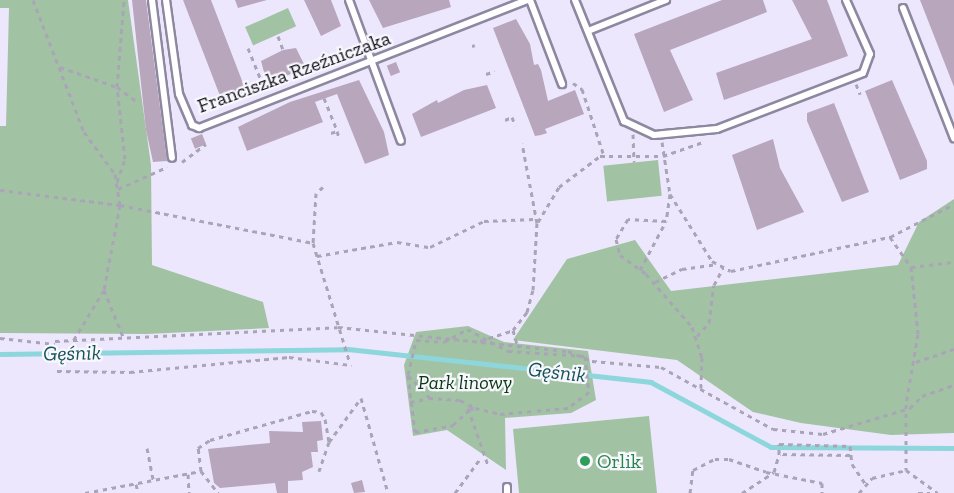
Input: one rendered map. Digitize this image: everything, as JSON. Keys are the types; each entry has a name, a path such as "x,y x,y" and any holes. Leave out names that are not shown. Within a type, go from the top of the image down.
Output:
{"lane":[{"path":"152,0 172,158"},
{"name":"Franciszka Rzeźniczaka","path":"166,0 179,94 192,125 199,128 528,0 562,84"},
{"path":"349,0 401,141"},
{"path":"576,0 624,122 634,130 654,135 717,129 862,73 870,54 846,0"},
{"path":"588,31 666,0"},
{"path":"903,8 954,138"}],"path":[{"path":"33,0 84,132 102,152 117,184 120,205 104,290 73,341"},
{"path":"117,184 125,159 117,87 124,0"},
{"path":"278,36 283,50"},
{"path":"248,48 262,85"},
{"path":"59,66 72,75 117,87 136,101"},
{"path":"486,74 495,71"},
{"path":"562,84 569,81 582,89 604,156"},
{"path":"324,99 339,137"},
{"path":"505,120 512,117 515,125"},
{"path":"634,130 634,162"},
{"path":"330,133 337,131"},
{"path":"536,221 559,187 583,166 604,156 663,156 707,140"},
{"path":"476,341 513,330 527,312 533,290 536,221 522,143"},
{"path":"118,189 180,163 206,144"},
{"path":"640,270 666,221 669,195 663,156"},
{"path":"660,178 667,177"},
{"path":"323,187 316,193 313,243 349,360"},
{"path":"0,190 120,205 313,243"},
{"path":"662,197 669,195"},
{"path":"669,195 716,264 730,271 890,237 954,204"},
{"path":"666,221 628,219 622,224 616,239 620,255 655,282 697,336 702,357 701,388"},
{"path":"317,256 397,242 430,247 484,221 536,221"},
{"path":"890,237 910,267 916,362 906,407 906,470 938,493"},
{"path":"910,267 954,262"},
{"path":"655,282 682,268 716,264"},
{"path":"697,336 709,323 714,285 723,268"},
{"path":"104,290 124,339"},
{"path":"0,339 55,342 338,327 476,341 661,367 773,429 816,434 856,428 906,407 922,396 954,385"},
{"path":"466,329 508,351 585,356 589,392 568,408 500,414 472,410 453,425 415,432 408,375 416,340 444,342 466,329"},
{"path":"513,330 518,347"},
{"path":"916,362 954,349"},
{"path":"57,371 129,372 289,357 351,365"},
{"path":"408,375 430,398"},
{"path":"319,471 329,442 361,398 388,493"},
{"path":"410,402 430,398 459,399 469,405 486,452 488,465"},
{"path":"469,405 472,410"},
{"path":"218,493 201,471 198,448 210,440 294,414 321,412 329,442"},
{"path":"815,445 816,434"},
{"path":"742,493 774,472 779,444 850,446 850,456 865,483"},
{"path":"147,448 153,480"},
{"path":"779,454 850,456"},
{"path":"455,493 480,459"},
{"path":"690,493 693,470 715,459 822,483 822,493"},
{"path":"859,493 865,483 906,470"},
{"path":"85,493 201,471"},
{"path":"188,474 189,493"},
{"path":"136,484 138,493"},
{"path":"918,493 930,493"}],"green space":[{"path":"0,0 128,0 151,165 152,265 263,302 269,328 147,334 0,333 0,126 6,126 9,8 0,8"},
{"path":"288,8 296,26 253,45 245,27"},
{"path":"658,160 662,196 607,202 603,166"},
{"path":"954,199 954,433 891,435 801,423 753,412 677,360 513,340 567,259 635,240 671,291 898,265 919,222"},
{"name":"Park linowy","path":"468,326 504,342 588,351 596,400 571,413 505,418 506,470 447,430 413,436 404,365 416,332"},
{"name":"Orlik","path":"649,416 657,493 519,493 513,429"}],"building":[{"path":"132,0 146,0 167,161 153,162 146,130"},
{"path":"183,0 211,0 246,91 267,83 261,61 283,50 296,48 306,68 222,101"},
{"path":"235,0 267,0 238,8"},
{"path":"304,0 331,0 341,26 321,36"},
{"path":"369,0 449,0 451,7 383,28"},
{"path":"722,0 763,0 767,12 670,50 693,100 664,112 634,34"},
{"path":"792,0 827,0 848,56 724,100 716,73 812,39"},
{"path":"920,0 954,0 954,87"},
{"path":"516,19 530,44 534,65 538,64 541,70 548,101 575,90 584,114 545,129 547,133 541,135 535,136 493,28"},
{"path":"396,62 400,72 391,76 387,66"},
{"path":"359,80 384,132 389,155 365,164 337,94 315,102 323,122 247,151 238,127 290,102"},
{"path":"892,80 927,161 927,169 900,180 865,91"},
{"path":"487,85 496,108 421,137 412,114 437,100 438,103 464,90"},
{"path":"834,103 869,192 842,202 807,121 807,113"},
{"path":"202,134 206,144 195,149 191,138"},
{"path":"773,139 780,168 804,212 757,230 732,155"},
{"path":"321,421 323,440 317,441 318,452 311,452 313,467 302,472 303,480 288,481 288,493 277,493 275,483 220,488 214,483 208,449 270,443 269,431 303,432 302,422"},
{"path":"362,480 365,492 354,493 351,483"}],"waterway":[{"name":"Gęśnik","path":"0,354 348,349 651,382 771,447 954,448"}],"place":[{"name":"Orlik","path":"585,461"}]}
